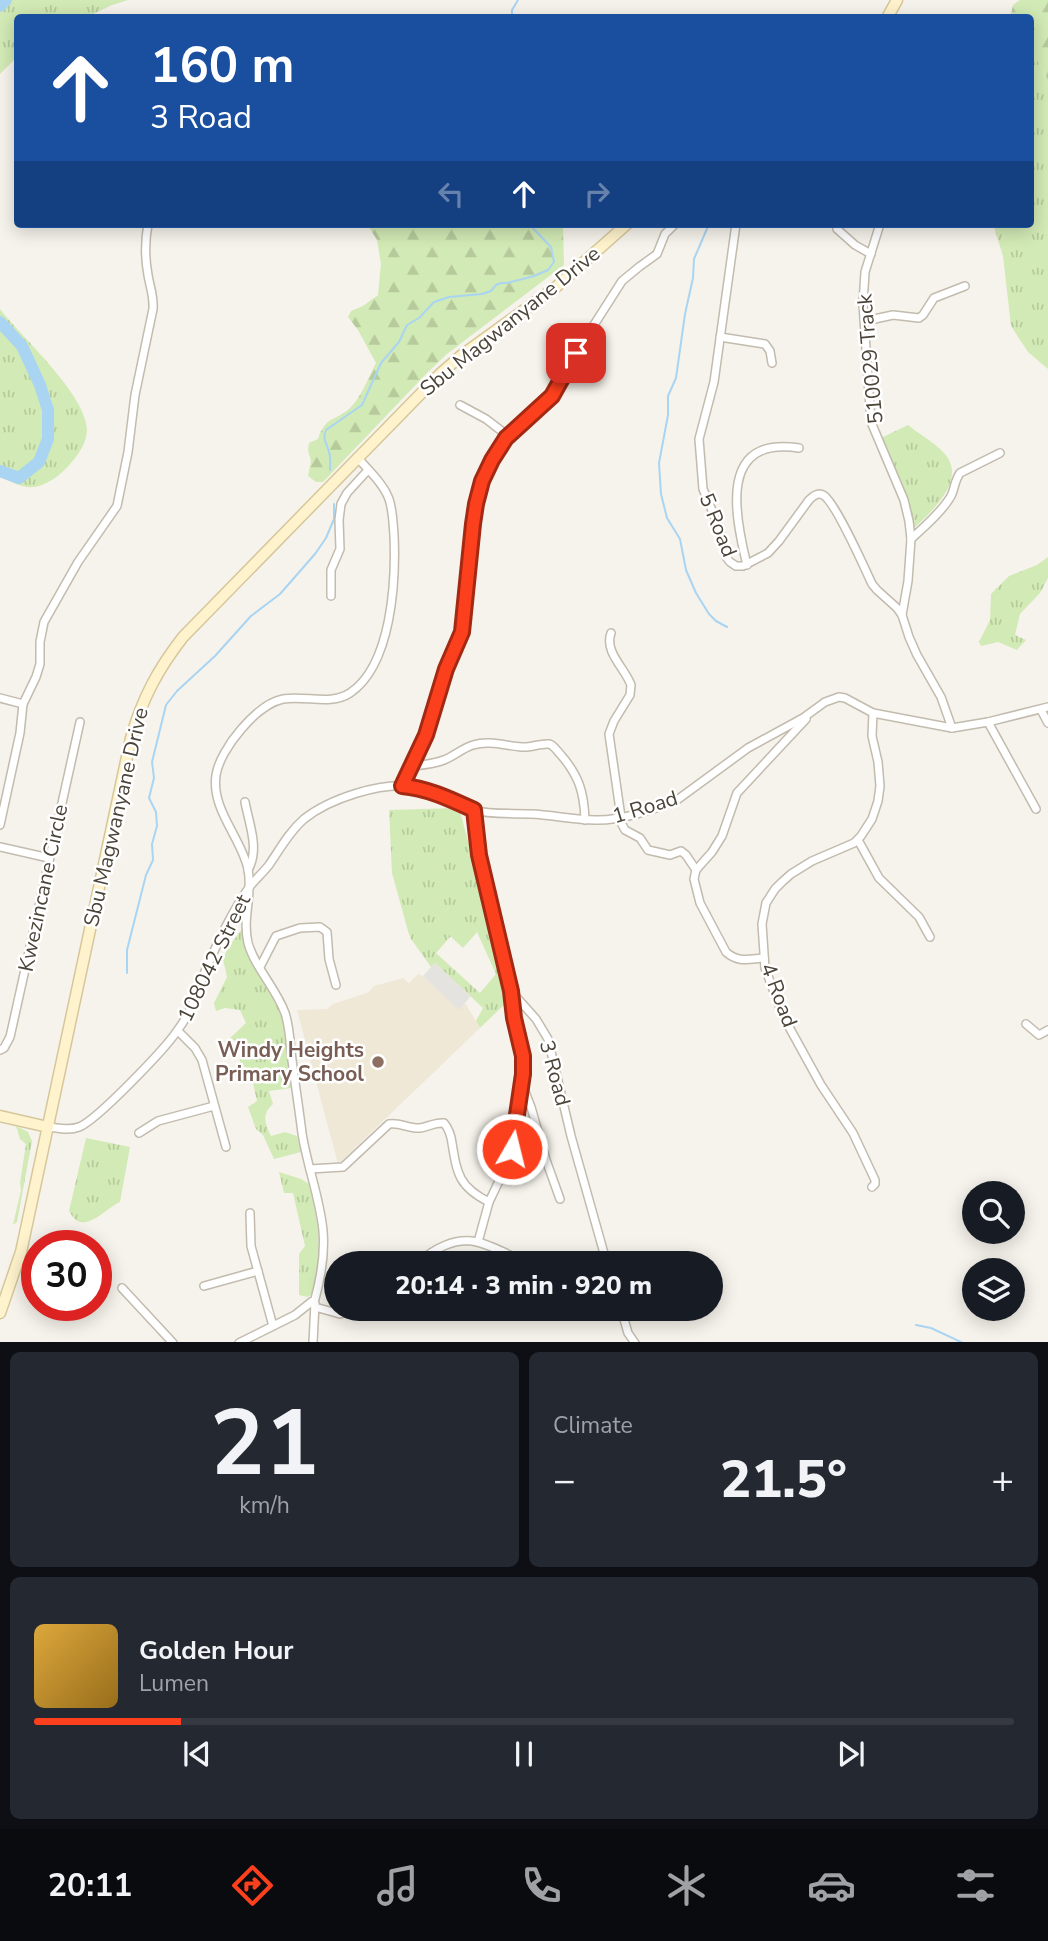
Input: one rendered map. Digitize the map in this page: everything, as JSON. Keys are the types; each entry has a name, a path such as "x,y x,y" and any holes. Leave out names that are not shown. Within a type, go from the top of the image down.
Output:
{"main road":[{"name":"Sbu Magwanyane Drive","path":"0,1313 21,1252 131,738 144,697 183,637 357,457 462,355 556,287 622,228"},
{"path":"0,1116 48,1127"}],"street":[{"path":"0,825 20,733 22,706 39,671 44,622 78,562 112,516 120,495 135,395 153,309 147,265 147,228"},
{"path":"402,786 426,735 446,669 463,627 478,494 492,460 508,436 552,396 622,281 657,254 665,234 671,228"},
{"name":"5 Road","path":"735,228 714,382 699,439 703,489 719,527 726,557 736,566 747,565 768,553 809,500 815,494 822,494 831,503 872,584 902,615 917,655 941,697 952,728"},
{"name":"510029 Track","path":"879,228 863,282 864,321 871,422 904,500 911,539 902,615"},
{"path":"837,229 855,245 871,254"},
{"path":"864,321 893,315 919,318 934,298 965,286"},
{"path":"720,337 765,344 770,351 772,363"},
{"path":"460,405 486,419 508,436"},
{"path":"747,565 737,507 738,477 746,463 760,450 781,445 799,448"},
{"path":"911,539 952,494 960,473 1000,453"},
{"name":"108042 Street","path":"48,1127 76,1128 92,1119 178,1031 230,918 250,886 243,855 218,800 216,773 223,755 248,723 269,704 293,698 340,698 357,688 373,667 389,621 395,576 392,513 387,495 357,457"},
{"path":"331,596 331,570 340,549 341,504 347,493 368,470"},
{"path":"611,633 610,648 631,685 630,695 609,734 619,817 625,830 640,838 648,850 670,855 681,851 695,870"},
{"name":"1 Road","path":"250,886 290,833 316,811 356,794 402,786 416,787 474,810 608,820 665,806 677,800 748,748 825,702 839,697 873,713 952,728 1044,708"},
{"path":"0,698 22,706"},
{"path":"1044,708 1048,723"},
{"path":"764,958 741,960 726,952 700,904 694,879 695,870 712,852 722,836 737,793 810,713"},
{"path":"873,713 871,725 880,773 879,793 872,819 858,840 879,878 919,917 930,937"},
{"name":"Kwezincane Circle","path":"0,1050 10,1037 80,722"},
{"path":"988,722 1036,809"},
{"path":"412,766 434,764 479,744 523,747 548,744 566,761 578,779 584,799 585,820"},
{"path":"245,802 254,850 248,870"},
{"name":"3 Road","path":"474,810 479,855 511,991 536,1019 548,1040 571,1136 603,1251"},
{"name":"4 Road","path":"858,840 802,867 775,889 763,914 764,958 767,974 783,1016 821,1086 853,1133 875,1180 872,1187"},
{"path":"0,847 50,858"},
{"path":"250,886 246,922 248,940 252,955 275,992 288,1023 303,1138 323,1233 322,1268 315,1303 313,1342"},
{"path":"260,967 276,936 300,928 320,927 327,932 337,985"},
{"path":"478,1242 489,1202 509,1158 522,1084 523,1056 511,991"},
{"path":"1026,1024 1039,1035 1048,1030"},
{"path":"178,1031 199,1053 226,1147"},
{"path":"522,1084 560,1199"},
{"path":"139,1133 158,1121 215,1106"},
{"path":"310,1169 343,1167 389,1124 418,1128 444,1123 450,1133 460,1178 489,1202"},
{"path":"250,1213 251,1246 273,1326"},
{"path":"434,1251 446,1245 468,1242 478,1242 498,1251"},
{"path":"204,1286 258,1271"},
{"path":"122,1288 173,1342"},
{"path":"315,1303 324,1307"},
{"path":"239,1342 315,1303"},
{"path":"624,1321 633,1342"}],"shaded area":[{"path":"435,963 471,996 459,1010 423,976"},
{"name":"Windy Heights Primary School","path":"418,974 459,1009 465,1003 480,1028 338,1164 297,1010 327,1009 333,1004 369,992 374,986 403,978 409,983"}],"green space":[{"path":"0,0 128,0 93,14 14,14 14,60 0,74"},
{"path":"1020,0 1048,0 1048,80 1034,54 1034,14 1011,14 1013,5"},
{"path":"1034,54 1048,80 1048,369 1028,352 1011,326 1003,256 994,228 1034,228"},
{"path":"370,228 563,228 564,265 447,354 323,482 316,482 308,476 311,461 309,443 318,439 328,422 350,408 376,363 348,317 351,311 378,295 381,264 377,240"},
{"path":"0,309 65,384 84,416 87,430 78,455 59,475 36,487 16,484 0,476"},
{"path":"908,425 944,453 952,473 945,494 914,528 908,499 881,438"},
{"path":"1048,557 1048,578 1040,593 1020,614 1015,635 1026,640 1017,650 998,642 981,646 979,642 990,620 991,594 1009,576 1037,565"},
{"path":"459,808 509,991 508,1001 480,1028 476,1021 483,1008 435,963 431,967 411,939 392,873 389,810","holes":["449,907 477,932 496,974 480,993 436,953 451,936 435,922"]},
{"path":"450,906 477,932 463,948 435,922"},
{"path":"242,929 252,962 279,1007 286,1036 292,1088 269,1091 273,1104 265,1119 271,1136 285,1132 297,1136 301,1152 274,1159 263,1135 256,1129 248,1107 257,1101 250,1070 240,1063 240,1043 230,1038 246,1023 240,1010 225,1008 216,1011 214,1003 227,977 223,959"},
{"path":"16,1126 28,1132 32,1141 17,1222 13,1225 21,1190 26,1144 20,1139"},
{"path":"86,1138 130,1147 120,1202 94,1219 81,1222 69,1211"},
{"path":"279,1172 309,1184 319,1252 313,1293 308,1297 299,1295 299,1254 305,1246 293,1193 284,1193"}],"waterway":[{"path":"0,6 6,0"},
{"path":"512,14 518,0"},
{"path":"330,470 326,430 362,405 381,363 399,342 407,325 419,318 434,302 449,297 482,294 501,283 548,270 554,262 551,247 533,228"},
{"path":"707,228 694,259 676,378 668,396 668,415 659,463 661,494 667,518 680,539 686,570 709,614 727,627"},
{"path":"0,322 22,346 48,410 48,439 39,462 19,478 0,471"},
{"path":"127,973 127,950 146,875 153,860 152,844 157,826 156,812 149,798 154,778 152,762 166,705 251,616 280,594 315,554 334,519 334,504"},
{"path":"916,1325 931,1328 961,1342"}],"place":[{"name":"Windy Heights Primary School","path":"378,1062"}],"route":[{"path":"512,1149 523,1074 523,1056 511,991 479,855 474,810 438,794 402,786 426,735 449,659 462,632 473,524 482,481 506,438 552,396 576,353"}]}
